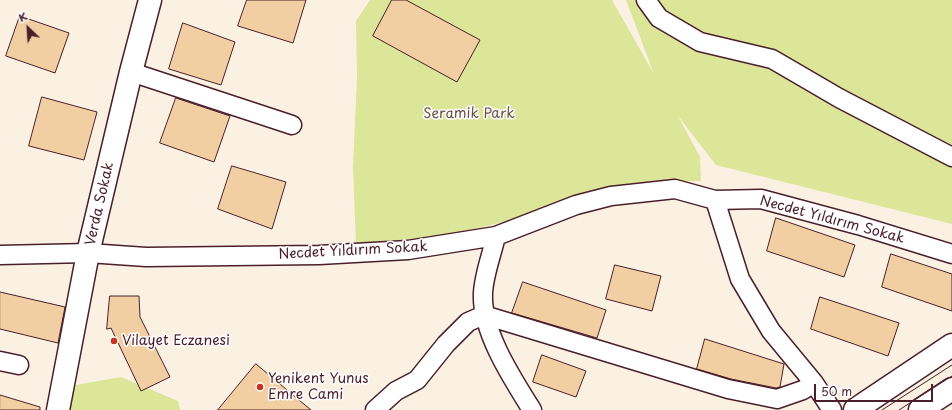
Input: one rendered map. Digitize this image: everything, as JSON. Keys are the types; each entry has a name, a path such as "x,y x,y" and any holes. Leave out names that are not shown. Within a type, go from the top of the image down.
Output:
{"street":[{"name":"Verda Sokak","path":"58,410 88,253 131,72 150,0"},
{"path":"646,0 659,18 700,42 772,59 839,98 952,158"},
{"path":"131,72 292,125"},
{"name":"Necdet Yıldırım Sokak","path":"0,255 88,253 146,257 319,255 408,250 496,236 576,206 611,196 675,189 715,200 761,199 858,225 952,254"},
{"path":"715,200 740,279 771,331 814,383 832,410"},
{"path":"496,236 483,292 484,315 506,369 532,410"},
{"path":"375,410 396,391 417,380 446,344 468,322 484,315 728,389 777,399 803,390 814,383"},
{"path":"855,410 952,345"},
{"path":"0,361 19,365"},
{"path":"920,410 952,389"}],"green space":[{"name":"Seramik Park","path":"370,0 612,0 654,74 626,0 952,0 952,224 716,165 678,116 700,157 701,181 630,183 562,202 521,218 478,228 425,239 356,245 353,167 357,76 356,21"},
{"path":"121,377 178,401 180,410 66,410 70,386"}],"building":[{"path":"247,0 306,0 293,43 238,26"},
{"path":"392,0 406,0 480,40 457,82 373,36"},
{"path":"20,16 69,33 55,73 6,56"},
{"path":"183,23 235,42 221,85 169,69"},
{"path":"42,97 97,112 84,160 29,146"},
{"path":"176,98 230,116 214,162 160,143"},
{"path":"232,166 286,182 272,229 218,209"},
{"path":"776,218 855,245 844,277 767,251"},
{"path":"891,254 952,274 952,311 882,287"},
{"path":"615,265 661,276 652,311 606,299"},
{"path":"523,282 606,310 597,338 512,313"},
{"path":"0,292 65,307 58,343 0,329"},
{"path":"110,296 139,296 140,317 170,377 141,391 111,328 107,329"},
{"path":"820,297 899,323 888,356 811,329"},
{"path":"705,339 784,364 780,387 776,388 731,379 697,369"},
{"path":"542,355 586,371 576,397 533,382"},
{"name":"Yenikent Yunus Emre Cami","path":"256,364 311,410 218,410"},
{"path":"0,395 40,407 40,410 0,410"}],"tram line":[{"path":"882,410 952,365"},
{"path":"899,410 952,376"}],"place":[{"name":"Vilayet Eczanesi","path":"114,341"},
{"name":"Yenikent Yunus Emre Cami","path":"260,387"}]}
